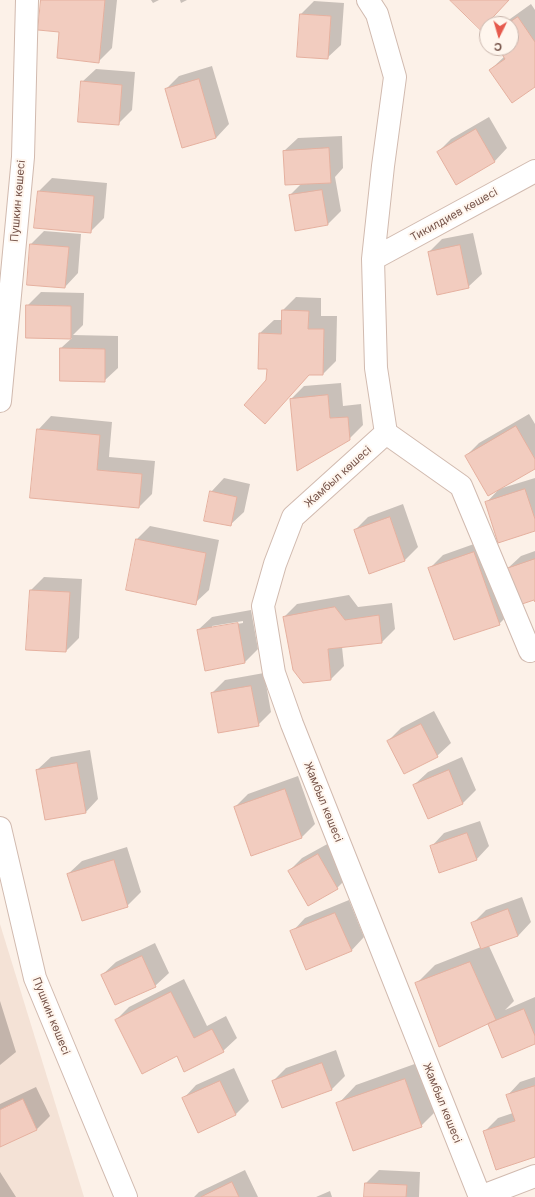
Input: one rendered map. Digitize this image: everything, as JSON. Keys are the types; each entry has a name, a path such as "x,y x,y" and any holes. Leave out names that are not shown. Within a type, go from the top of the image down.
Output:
{"street":[{"name":"Пушкин көшесі","path":"0,401 23,157 27,0"},
{"path":"368,0 377,14 395,76 373,259 376,368 386,433 461,486 530,651"},
{"name":"Тикилдиев көшесі","path":"373,259 535,171"},
{"name":"Жамбыл көшесі","path":"386,433 293,517 275,564 263,606 274,673 292,724 480,1197"},
{"name":"Пушкин көшесі","path":"0,828 35,978 126,1197"},
{"path":"480,1197 535,1176"}],"shaded area":[{"path":"0,924 84,1197 0,1197"}],"building":[{"path":"41,0 105,0 99,63 57,58 59,32 38,30"},
{"path":"450,0 509,0 494,16 479,16 479,28"},
{"path":"300,14 331,16 328,59 297,57"},
{"path":"519,18 535,42 535,87 512,103 489,70 505,59 503,56 519,56"},
{"path":"199,79 216,138 182,148 165,89"},
{"path":"81,81 122,85 119,125 78,122"},
{"path":"476,129 495,162 456,185 437,152"},
{"path":"329,148 331,183 285,185 283,151"},
{"path":"322,190 328,225 295,231 289,195"},
{"path":"38,191 94,196 91,233 34,228"},
{"path":"30,244 69,247 65,288 27,285"},
{"path":"460,245 469,288 437,295 428,252"},
{"path":"26,305 71,306 71,339 26,338"},
{"path":"282,310 309,311 308,329 324,329 323,375 309,375 265,424 244,405 266,380 267,369 258,369 259,333 281,334"},
{"path":"60,348 105,349 105,382 60,381"},
{"path":"328,395 330,418 348,417 350,440 297,471 290,399"},
{"path":"516,426 535,459 535,469 488,496 465,456"},
{"path":"37,429 100,435 97,470 142,474 139,508 30,498"},
{"path":"525,489 535,519 535,531 498,543 485,502"},
{"path":"210,491 237,497 231,526 204,521"},
{"path":"390,517 405,561 369,574 354,530"},
{"path":"136,539 206,553 196,605 126,590"},
{"path":"474,552 500,625 454,640 428,568"},
{"path":"535,559 535,602 534,600 519,605 506,569"},
{"path":"30,590 70,592 66,652 26,650"},
{"path":"335,607 345,620 379,615 382,643 328,649 331,680 303,683 293,670 283,617"},
{"path":"238,623 245,663 205,671 197,630"},
{"path":"251,686 259,726 218,733 211,693"},
{"path":"421,724 438,757 404,774 387,741"},
{"path":"77,763 86,813 45,820 36,770"},
{"path":"449,770 463,804 428,819 413,785"},
{"path":"285,789 302,838 251,856 234,807"},
{"path":"467,833 477,860 439,873 430,846"},
{"path":"318,854 338,889 308,906 288,871"},
{"path":"114,860 128,907 82,921 67,874"},
{"path":"508,909 518,936 481,949 471,923"},
{"path":"335,913 352,951 306,970 290,931"},
{"path":"142,956 156,987 115,1005 101,975"},
{"path":"470,962 496,1020 439,1047 415,983"},
{"path":"171,992 194,1038 212,1029 224,1052 184,1072 177,1056 142,1074 115,1020"},
{"path":"524,1009 535,1036 535,1044 502,1058 488,1024"},
{"path":"322,1063 332,1090 282,1108 272,1081"},
{"path":"405,1079 422,1127 353,1151 336,1103"},
{"path":"220,1081 236,1115 198,1133 182,1098"},
{"path":"535,1086 535,1157 496,1170 483,1131 515,1121 506,1095"},
{"path":"23,1099 37,1130 0,1147 0,1110"},
{"path":"232,1182 239,1197 201,1197"},
{"path":"365,1183 407,1185 406,1197 364,1197"}]}
